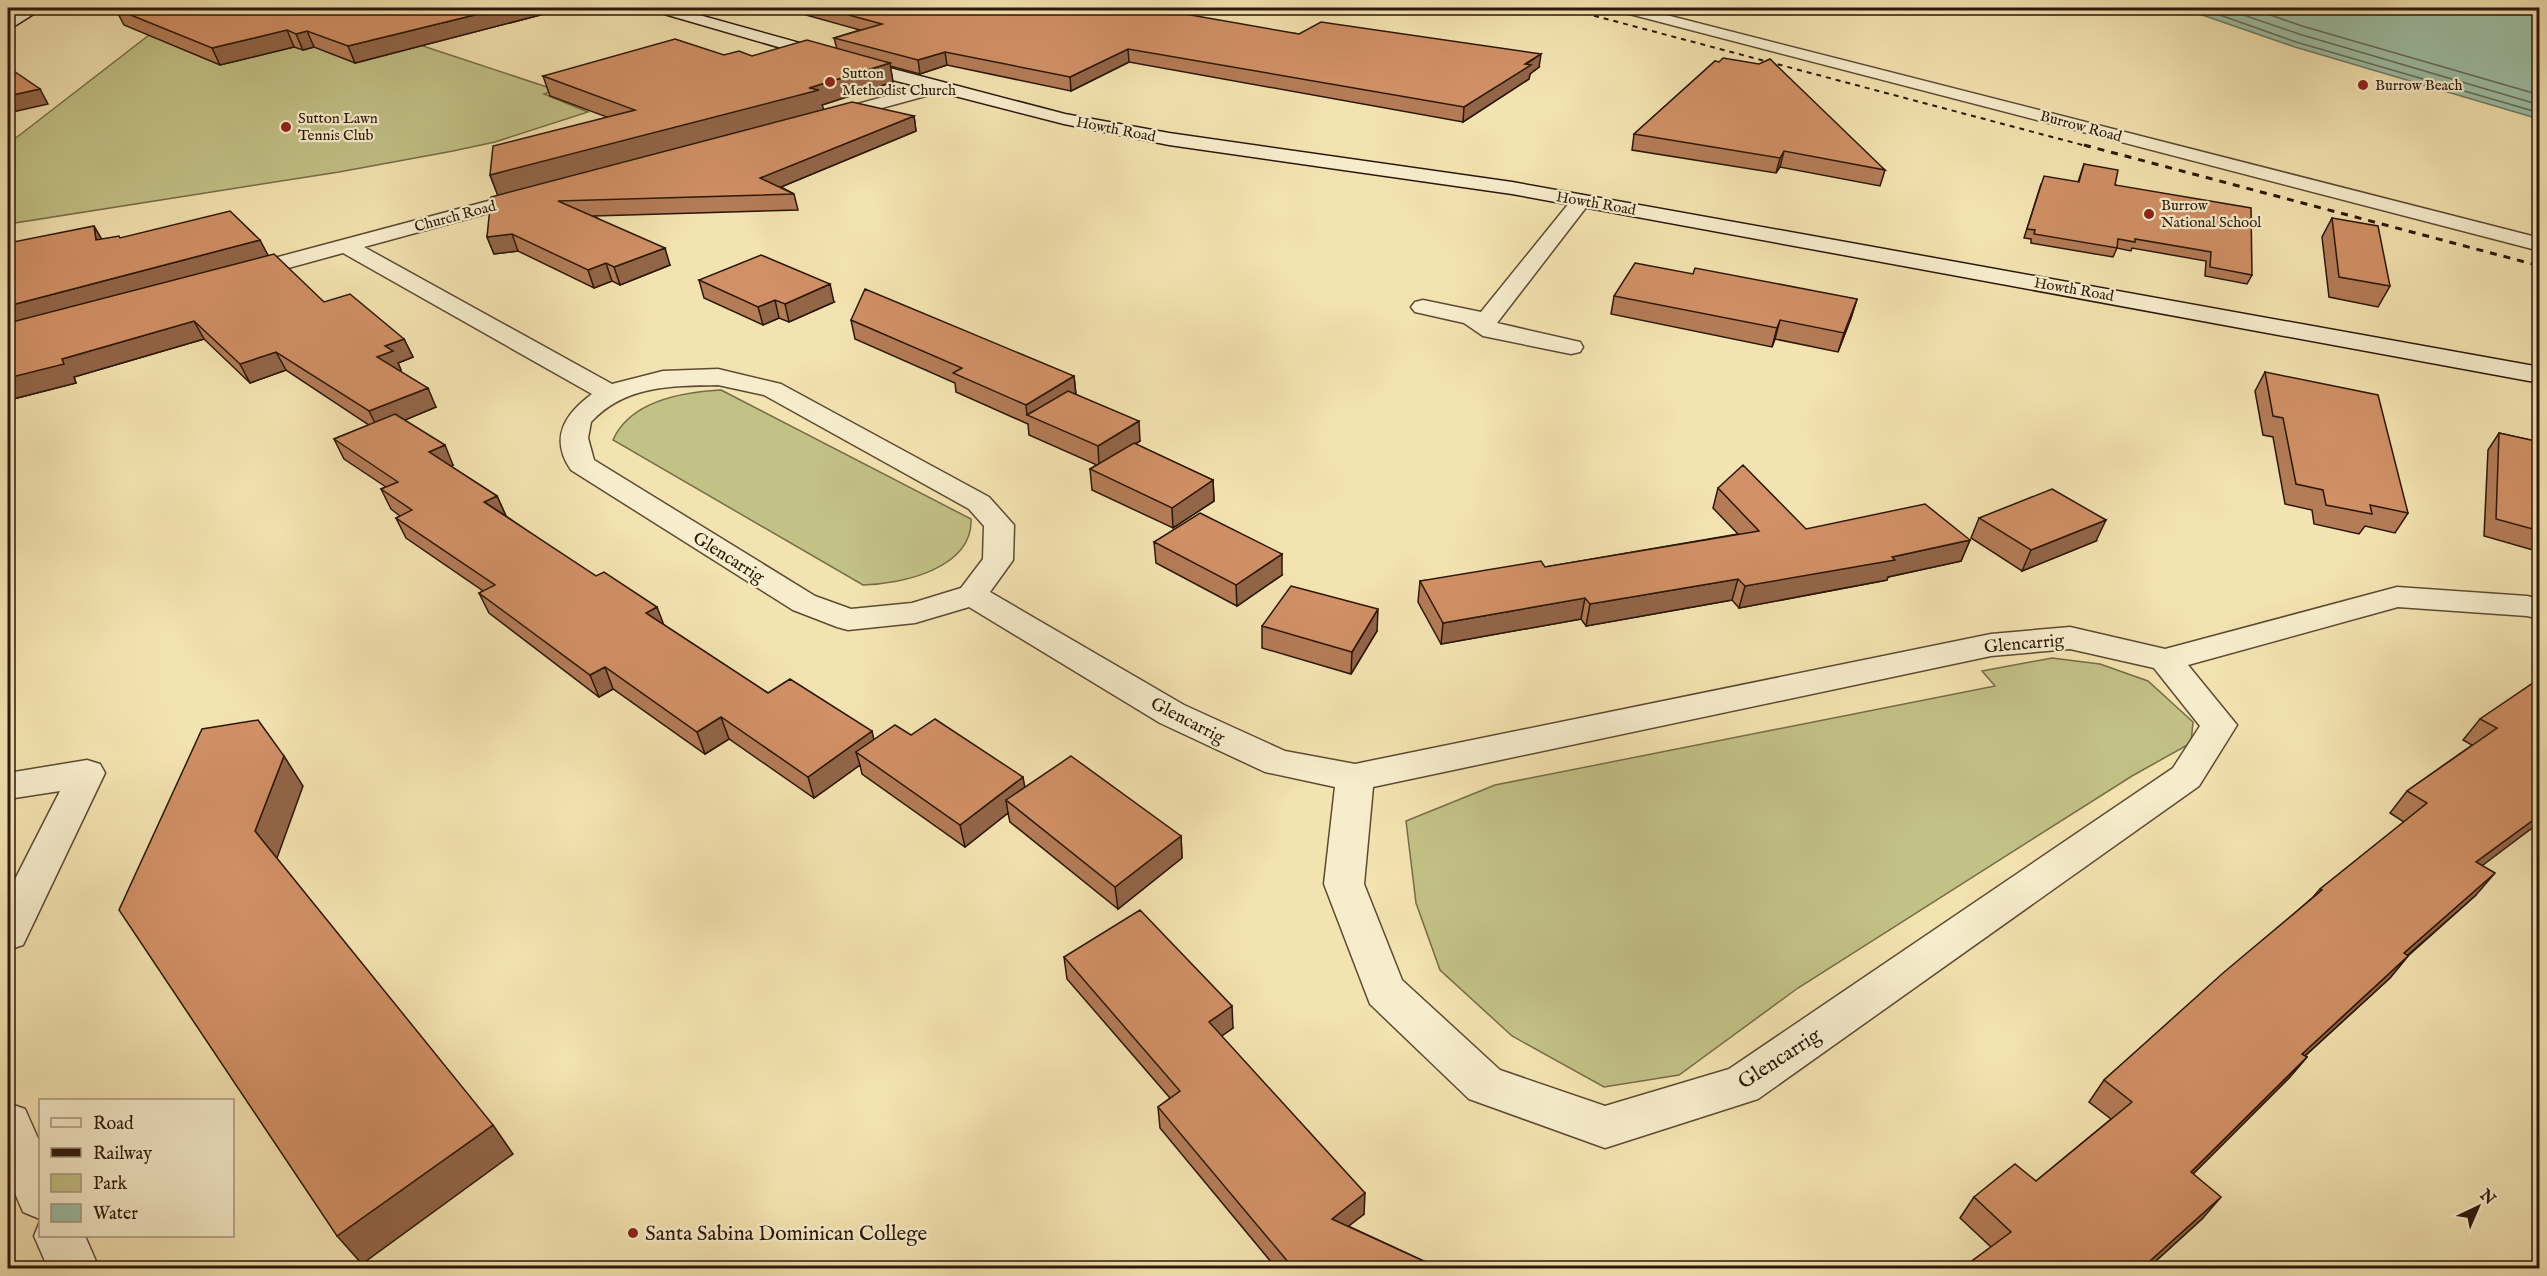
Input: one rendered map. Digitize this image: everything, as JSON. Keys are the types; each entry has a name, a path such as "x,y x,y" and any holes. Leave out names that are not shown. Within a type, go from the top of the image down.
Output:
{"street":[{"path":"8,24 35,8"},
{"name":"Howth Road","path":"659,8 938,87 1064,119 1169,139 1512,188 2540,375"},
{"name":"Burrow Road","path":"1623,8 2540,245"},
{"path":"806,123 938,87"},
{"name":"Church Road","path":"220,280 553,190"},
{"path":"1483,325 1581,201"},
{"path":"346,246 609,393"},
{"path":"1423,307 1472,317 1492,331 1571,347"},
{"name":"Glencarrig","path":"717,377 772,388 979,503 999,525 998,560 972,595 915,613 848,620 804,603 582,464 573,439 580,416 609,393 663,379 717,377"},
{"name":"Glencarrig","path":"972,595 1172,714 1278,763 1355,777 1991,645 2070,638 2165,660 2397,597 2527,606 2540,609"},
{"name":"Glencarrig","path":"1355,777 1344,884 1385,991 1485,1085 1605,1127 1742,1085 2186,777 2219,725 2165,660"},
{"path":"8,786 87,773 8,933"},
{"path":"8,1124 39,1194"},
{"path":"59,1237 74,1269"}],"green space":[{"name":"Sutton Lawn Tennis Club","path":"308,8 556,90 544,94 588,112 495,142 453,151 339,172 8,224 8,144 175,15"},
{"path":"721,390 971,519 968,536 960,550 948,562 914,577 863,585 613,440 632,416 659,401 690,393"},
{"path":"2052,658 2100,664 2148,681 2193,722 2191,743 2132,776 1798,988 1679,1075 1604,1087 1512,1036 1440,970 1416,903 1406,821 1495,785 1995,686 1982,671"}],"water":[{"path":"2182,8 2539,8 2539,119 2295,47"}],"building":[{"path":"115,8 188,8 190,11 206,8 503,8 348,46 307,31 296,34 287,30 212,48"},
{"path":"823,8 1151,8 1299,34 1321,22 1541,54 1525,64 1531,65 1464,107 1128,49 1070,77 945,52 918,60 834,38 882,24"},
{"path":"675,39 724,55 739,51 752,56 807,40 890,63 809,88 819,90 490,175 493,146 635,110 543,76"},
{"path":"1723,58 1759,64 1770,59 1885,170 1784,151 1780,158 1634,134 1715,61 1719,62"},
{"path":"8,67 40,89 8,96"},
{"path":"852,102 914,116 760,178 794,194 558,201 665,248 614,267 606,263 588,270 512,234 487,237 491,197"},
{"path":"2084,164 2118,170 2115,185 2251,208 2252,275 2210,267 2211,252 2135,239 2135,242 2118,239 2117,248 2034,234 2035,230 2027,229 2044,176 2079,182"},
{"path":"230,211 260,240 8,306 8,243 94,226 96,240 119,236 120,238"},
{"path":"2332,218 2378,226 2390,286 2339,277"},
{"path":"274,254 324,302 350,294 404,339 385,346 393,351 377,357 428,388 369,411 276,352 240,364 194,321 62,359 64,364 8,378 8,323"},
{"path":"761,255 830,284 785,304 775,300 758,307 699,280"},
{"path":"1635,263 1693,274 1695,268 1857,299 1844,333 1780,320 1777,328 1614,296"},
{"path":"865,289 1074,376 1026,405 953,373 962,368 851,320"},
{"path":"2265,372 2378,395 2408,513 2370,505 2372,514 2326,505 2323,490 2296,484 2283,418 2273,416"},
{"path":"1068,391 1139,421 1098,446 1027,415"},
{"path":"395,414 445,445 429,452 497,496 484,502 596,576 604,572 657,607 646,613 768,693 790,679 872,731 808,777 721,717 697,732 605,667 590,675 479,593 495,585 396,518 412,510 381,489 398,482 334,439"},
{"path":"2499,433 2540,442 2540,531 2496,519"},
{"path":"1134,443 1213,480 1172,508 1090,469"},
{"path":"1743,465 1806,529 1925,504 1970,540 1892,557 1895,560 1745,586 1738,579 1590,604 1585,598 1443,623 1420,581 1541,561 1545,567 1759,531 1718,488"},
{"path":"2052,489 2106,520 2031,550 1979,518"},
{"path":"1200,513 1282,554 1236,585 1154,542"},
{"path":"1291,586 1378,609 1352,652 1262,626"},
{"path":"2533,683 2540,687 2540,815 2476,862 2495,873 2404,953 2408,956 2302,1054 2307,1057 2191,1172 2221,1197 2141,1269 1961,1269 2011,1232 1974,1197 2015,1164 2036,1181 2132,1102 2104,1080 2223,973 2322,890 2320,889 2427,803 2407,791 2497,728 2480,719"},
{"path":"935,719 1023,777 960,825 856,752 895,725 911,735"},
{"path":"258,720 284,756 255,831 493,1125 337,1236 119,910 202,729"},
{"path":"1071,756 1181,836 1115,887 1006,800"},
{"path":"1140,910 1232,1006 1209,1022 1365,1193 1332,1219 1441,1269 1294,1269 1158,1107 1180,1091 1064,957"}],"railway":[{"path":"1565,8 2090,147"},
{"path":"2084,145 2540,266"}],"place":[{"name":"Sutton Methodist Church","path":"830,82"},
{"name":"Burrow Beach","path":"2363,85"},
{"name":"Sutton Lawn Tennis Club","path":"286,127"},
{"name":"Burrow National School","path":"2149,214"},
{"name":"Santa Sabina Dominican College","path":"633,1233"}]}
